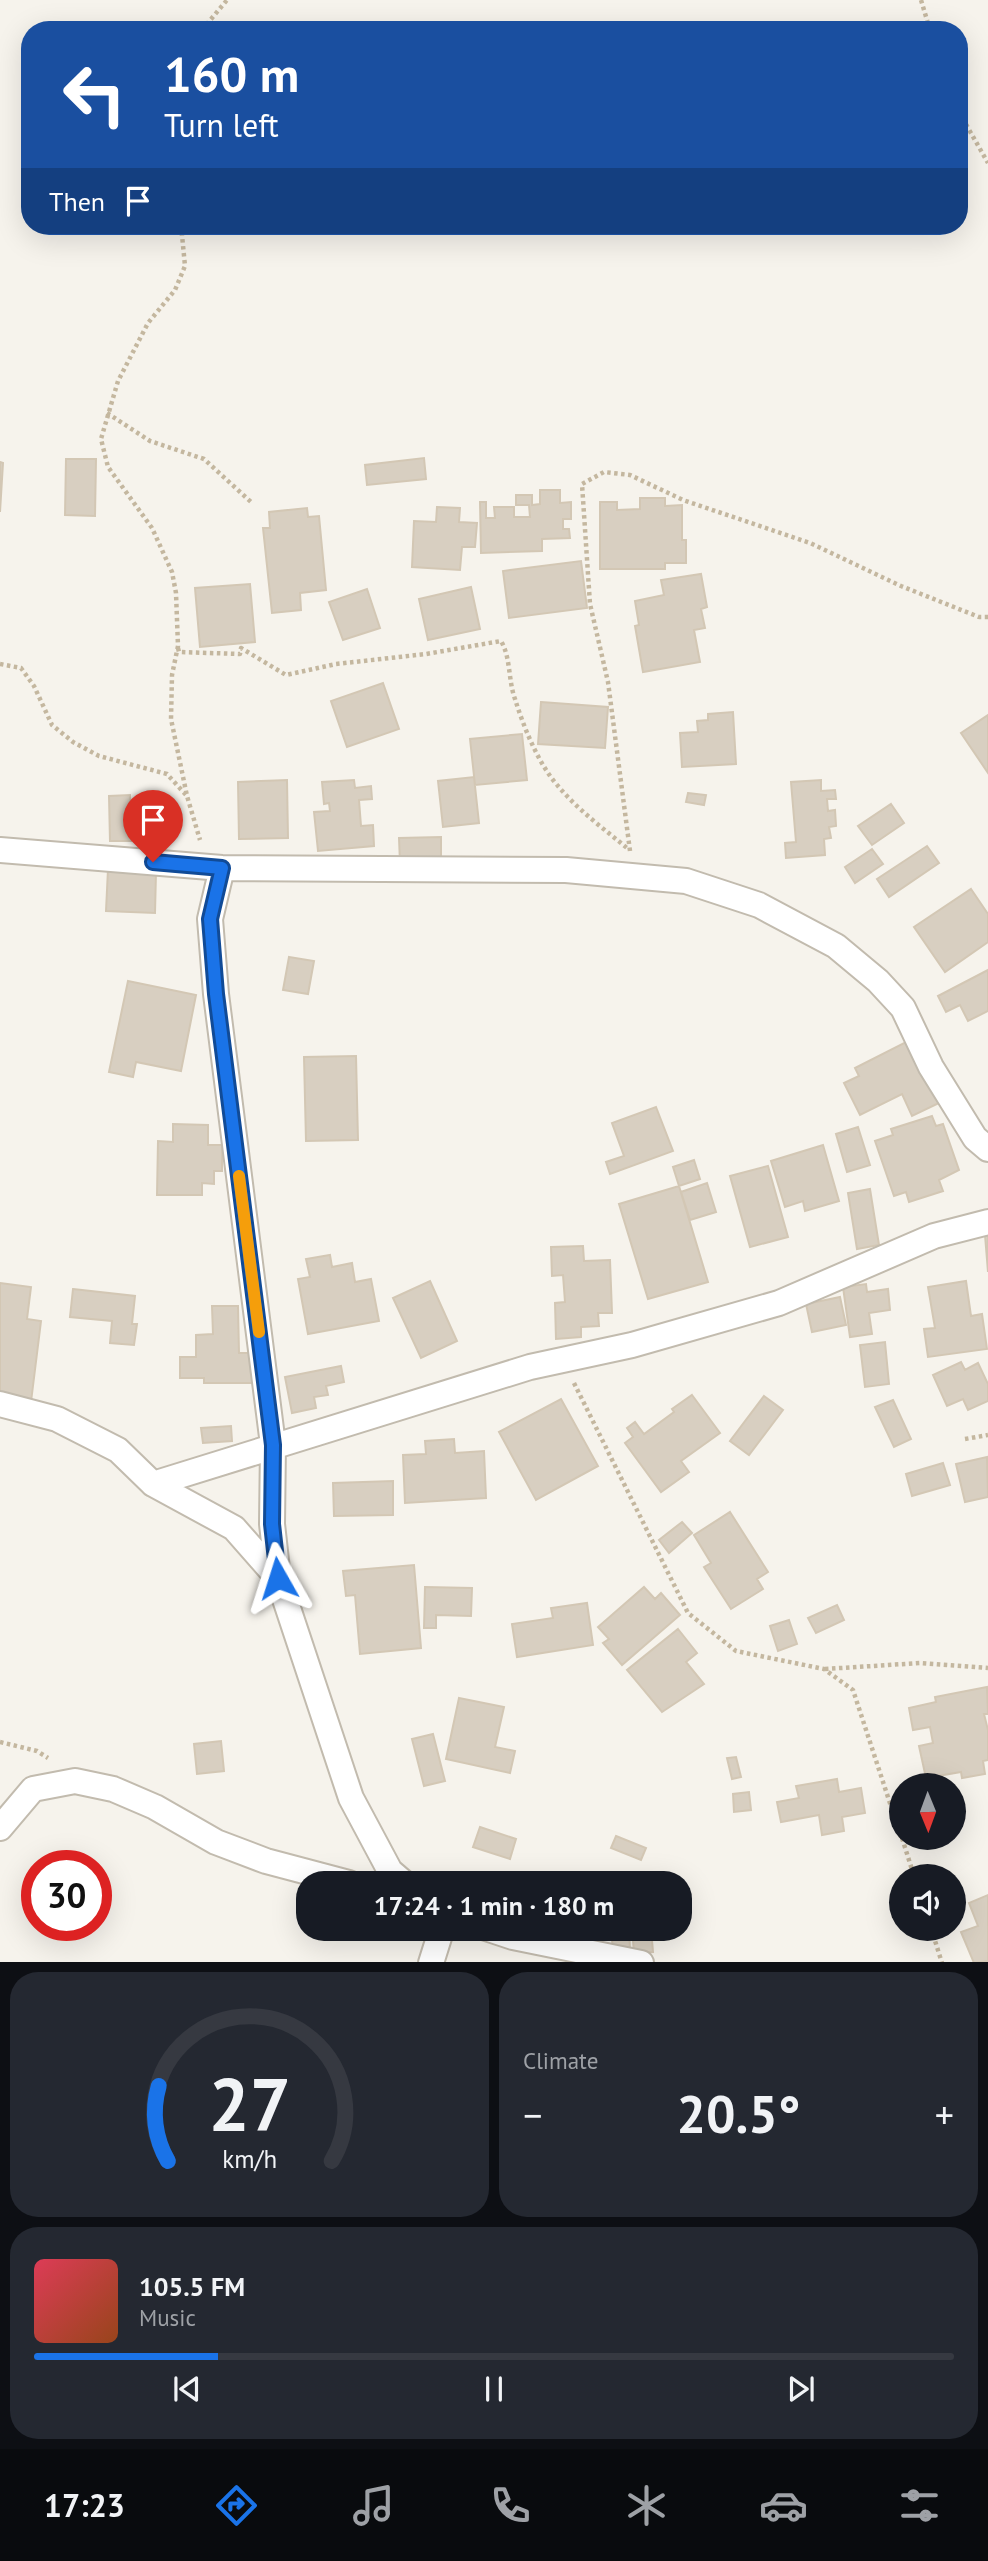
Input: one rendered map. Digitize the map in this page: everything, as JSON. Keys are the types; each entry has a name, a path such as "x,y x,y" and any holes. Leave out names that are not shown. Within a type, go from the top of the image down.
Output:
{"street":[{"path":"0,850 222,868 566,870 686,881 759,905 836,946 878,981 903,1008 932,1067 975,1138 988,1149"},
{"path":"222,868 210,919 216,994 273,1445 272,1524 278,1578 351,1798 390,1871"},
{"path":"153,1484 530,1367 632,1346 779,1303 934,1236 988,1223"},
{"path":"0,1404 57,1419 118,1450 153,1484 234,1528 278,1578"},
{"path":"0,1828 33,1789 75,1781 113,1789 155,1807 216,1842 266,1861 304,1871"},
{"path":"431,1962 438,1941"},
{"path":"533,1941 641,1962"}],"path":[{"path":"210,21 227,0"},
{"path":"921,0 927,21"},
{"path":"968,128 988,163"},
{"path":"182,235 185,265 175,290 148,323 118,381 101,439 108,467 152,528 172,572 176,593 178,652 240,654 241,648 286,675 336,664 426,654 501,641 507,651 508,675 515,699 536,752 557,785 630,851 652,879"},
{"path":"107,412 150,441 204,459 251,502"},
{"path":"630,851 608,682 590,604 582,484 604,471 630,475 683,500 810,543 901,586 979,617 988,617"},
{"path":"178,646 172,675 171,719 198,837 222,868"},
{"path":"0,664 21,668 34,686 52,725 73,742 99,756 167,774 187,796"},
{"path":"562,1360 688,1613 736,1651 824,1669 920,1663 988,1668"},
{"path":"965,1439 988,1435"},
{"path":"824,1669 853,1690 889,1800"},
{"path":"935,1941 942,1962"}],"building":[{"path":"424,458 426,479 367,485 365,465"},
{"path":"66,459 96,459 95,516 65,515"},
{"path":"0,462 3,463 0,512"},
{"path":"540,490 560,490 560,503 571,502 571,519 563,519 563,529 569,529 570,538 542,539 542,551 481,553 480,502 486,502 486,518 495,518 494,507 514,507 514,517 530,517 529,505 516,505 516,495 532,495 532,505 540,504"},
{"path":"640,498 665,498 665,506 682,505 682,540 686,540 686,563 665,563 665,569 600,569 600,502 617,502 617,510 640,509"},
{"path":"437,507 460,508 459,522 477,523 475,547 462,547 460,570 412,567 414,521 436,522"},
{"path":"307,508 308,517 319,516 326,590 300,593 301,610 272,613 263,528 270,528 269,512"},
{"path":"581,561 587,608 509,618 503,571"},
{"path":"701,574 707,607 701,609 705,628 694,630 700,662 643,672 635,626 639,625 635,601 664,595 661,580"},
{"path":"250,584 255,642 200,647 195,588"},
{"path":"471,587 480,629 428,640 419,599"},
{"path":"367,589 380,628 343,640 329,602"},
{"path":"383,683 399,729 347,747 331,701"},
{"path":"541,702 608,707 605,748 538,744"},
{"path":"733,712 736,764 682,767 680,733 698,732 697,721 708,720 708,714"},
{"path":"988,715 988,773 961,733"},
{"path":"522,734 527,780 475,785 470,739"},
{"path":"474,777 479,823 443,827 438,781"},
{"path":"287,780 288,838 239,839 238,782"},
{"path":"354,780 355,788 371,786 372,799 359,800 361,826 373,825 374,846 318,851 314,812 330,811 329,803 324,804 322,782"},
{"path":"821,780 821,791 835,790 836,799 827,799 828,811 835,810 836,826 829,827 831,838 824,839 825,855 786,858 785,843 796,842 791,782"},
{"path":"688,793 706,795 704,805 686,802"},
{"path":"130,795 131,841 110,841 109,796"},
{"path":"891,804 904,823 872,845 858,826"},
{"path":"441,837 441,862 400,863 399,838"},
{"path":"927,846 939,863 889,897 877,879"},
{"path":"872,849 883,864 855,883 845,867"},
{"path":"108,869 156,872 155,913 106,911"},
{"path":"971,889 988,914 988,942 945,972 914,927"},
{"path":"289,957 314,961 308,994 283,990"},
{"path":"988,970 988,1011 968,1021 960,1005 946,1012 938,996"},
{"path":"128,981 196,995 181,1071 136,1062 133,1077 109,1072"},
{"path":"908,1041 939,1103 912,1116 902,1094 860,1115 844,1083 859,1076 855,1068"},
{"path":"356,1056 358,1140 306,1141 304,1057"},
{"path":"656,1107 673,1151 610,1174 606,1162 624,1156 612,1123"},
{"path":"932,1116 936,1126 943,1124 959,1170 939,1180 943,1191 909,1202 906,1192 894,1196 875,1141 893,1135 891,1129"},
{"path":"173,1124 208,1125 208,1145 222,1145 222,1171 214,1171 214,1184 202,1183 202,1195 157,1195 158,1141 173,1142"},
{"path":"858,1127 870,1165 847,1172 836,1134"},
{"path":"823,1145 839,1201 805,1211 803,1201 785,1207 771,1161"},
{"path":"694,1160 700,1179 679,1186 673,1167"},
{"path":"768,1166 788,1237 750,1247 730,1176"},
{"path":"707,1183 716,1212 690,1220 681,1192"},
{"path":"679,1186 708,1282 648,1299 619,1204"},
{"path":"870,1189 879,1245 857,1249 848,1193"},
{"path":"985,1235 988,1235 988,1272"},
{"path":"583,1246 584,1261 610,1260 612,1313 598,1313 599,1326 581,1327 581,1337 556,1339 555,1303 565,1302 563,1275 552,1276 551,1247"},
{"path":"330,1255 332,1267 352,1263 355,1282 371,1279 379,1321 308,1334 298,1279 310,1277 306,1259"},
{"path":"430,1281 457,1341 421,1358 393,1298"},
{"path":"966,1281 971,1316 982,1314 987,1349 928,1357 924,1329 935,1328 928,1287"},
{"path":"0,1283 31,1287 27,1319 41,1321 31,1402 0,1398"},
{"path":"866,1284 867,1292 888,1289 890,1310 869,1313 872,1334 850,1337 843,1287"},
{"path":"73,1289 135,1296 132,1324 137,1324 134,1345 110,1343 112,1321 70,1317"},
{"path":"840,1297 846,1325 812,1332 806,1304"},
{"path":"212,1306 238,1306 239,1353 256,1353 256,1383 204,1383 204,1378 180,1378 180,1357 196,1357 196,1335 213,1334"},
{"path":"885,1342 889,1384 865,1387 860,1345"},
{"path":"961,1362 965,1370 978,1363 988,1384 988,1401 968,1410 963,1399 947,1406 933,1375"},
{"path":"341,1366 344,1382 326,1386 328,1395 314,1397 316,1408 292,1413 285,1377"},
{"path":"692,1395 720,1433 681,1461 689,1472 661,1492 625,1443 633,1437 627,1428 635,1422 644,1434"},
{"path":"764,1396 783,1410 749,1455 730,1441"},
{"path":"561,1399 598,1466 536,1500 499,1432"},
{"path":"893,1400 911,1439 894,1447 875,1407"},
{"path":"231,1426 232,1441 203,1443 201,1428"},
{"path":"454,1439 455,1453 484,1451 486,1498 405,1503 403,1455 426,1454 425,1441"},
{"path":"987,1457 988,1497 965,1502 956,1464"},
{"path":"943,1463 950,1485 912,1496 906,1474"},
{"path":"393,1481 393,1515 334,1516 333,1483"},
{"path":"730,1512 768,1572 757,1579 763,1589 731,1609 704,1567 711,1563 694,1535"},
{"path":"682,1522 692,1533 669,1553 659,1540"},
{"path":"414,1565 421,1648 360,1654 355,1595 346,1596 343,1571"},
{"path":"425,1587 472,1588 471,1616 436,1615 436,1628 424,1628"},
{"path":"644,1587 655,1599 661,1593 680,1615 622,1665 603,1643 609,1639 598,1627"},
{"path":"587,1603 593,1645 517,1657 512,1624 553,1618 551,1608"},
{"path":"837,1605 844,1620 816,1633 808,1618"},
{"path":"789,1620 797,1644 778,1651 770,1626"},
{"path":"678,1629 697,1653 686,1662 704,1684 662,1712 627,1670"},
{"path":"987,1687 988,1714 984,1714 988,1730 988,1760 983,1761 985,1774 966,1777 966,1773 961,1772 925,1773 919,1746 933,1743 930,1727 913,1730 909,1708 936,1702 935,1697"},
{"path":"459,1698 504,1707 495,1747 515,1751 510,1773 446,1759"},
{"path":"433,1734 445,1781 424,1786 412,1739"},
{"path":"221,1741 224,1771 197,1774 194,1744"},
{"path":"736,1757 741,1777 732,1779 727,1758"},
{"path":"837,1779 839,1792 861,1788 865,1813 842,1817 844,1831 822,1835 819,1815 781,1822 777,1802 799,1798 796,1786"},
{"path":"749,1792 751,1810 734,1812 733,1794"},
{"path":"480,1827 516,1839 510,1859 473,1847"},
{"path":"616,1836 646,1848 641,1860 611,1848"},
{"path":"988,1895 988,1961 974,1962 965,1941 966,1930 978,1926 969,1903"},
{"path":"612,1941 630,1941 630,1950 613,1951"},
{"path":"633,1941 652,1941 653,1952 634,1953"}],"slow traffic":[{"path":"239,1176 259,1332"}],"route":[{"path":"153,862 222,868 210,919 216,994 273,1445 272,1524 278,1578"}]}
